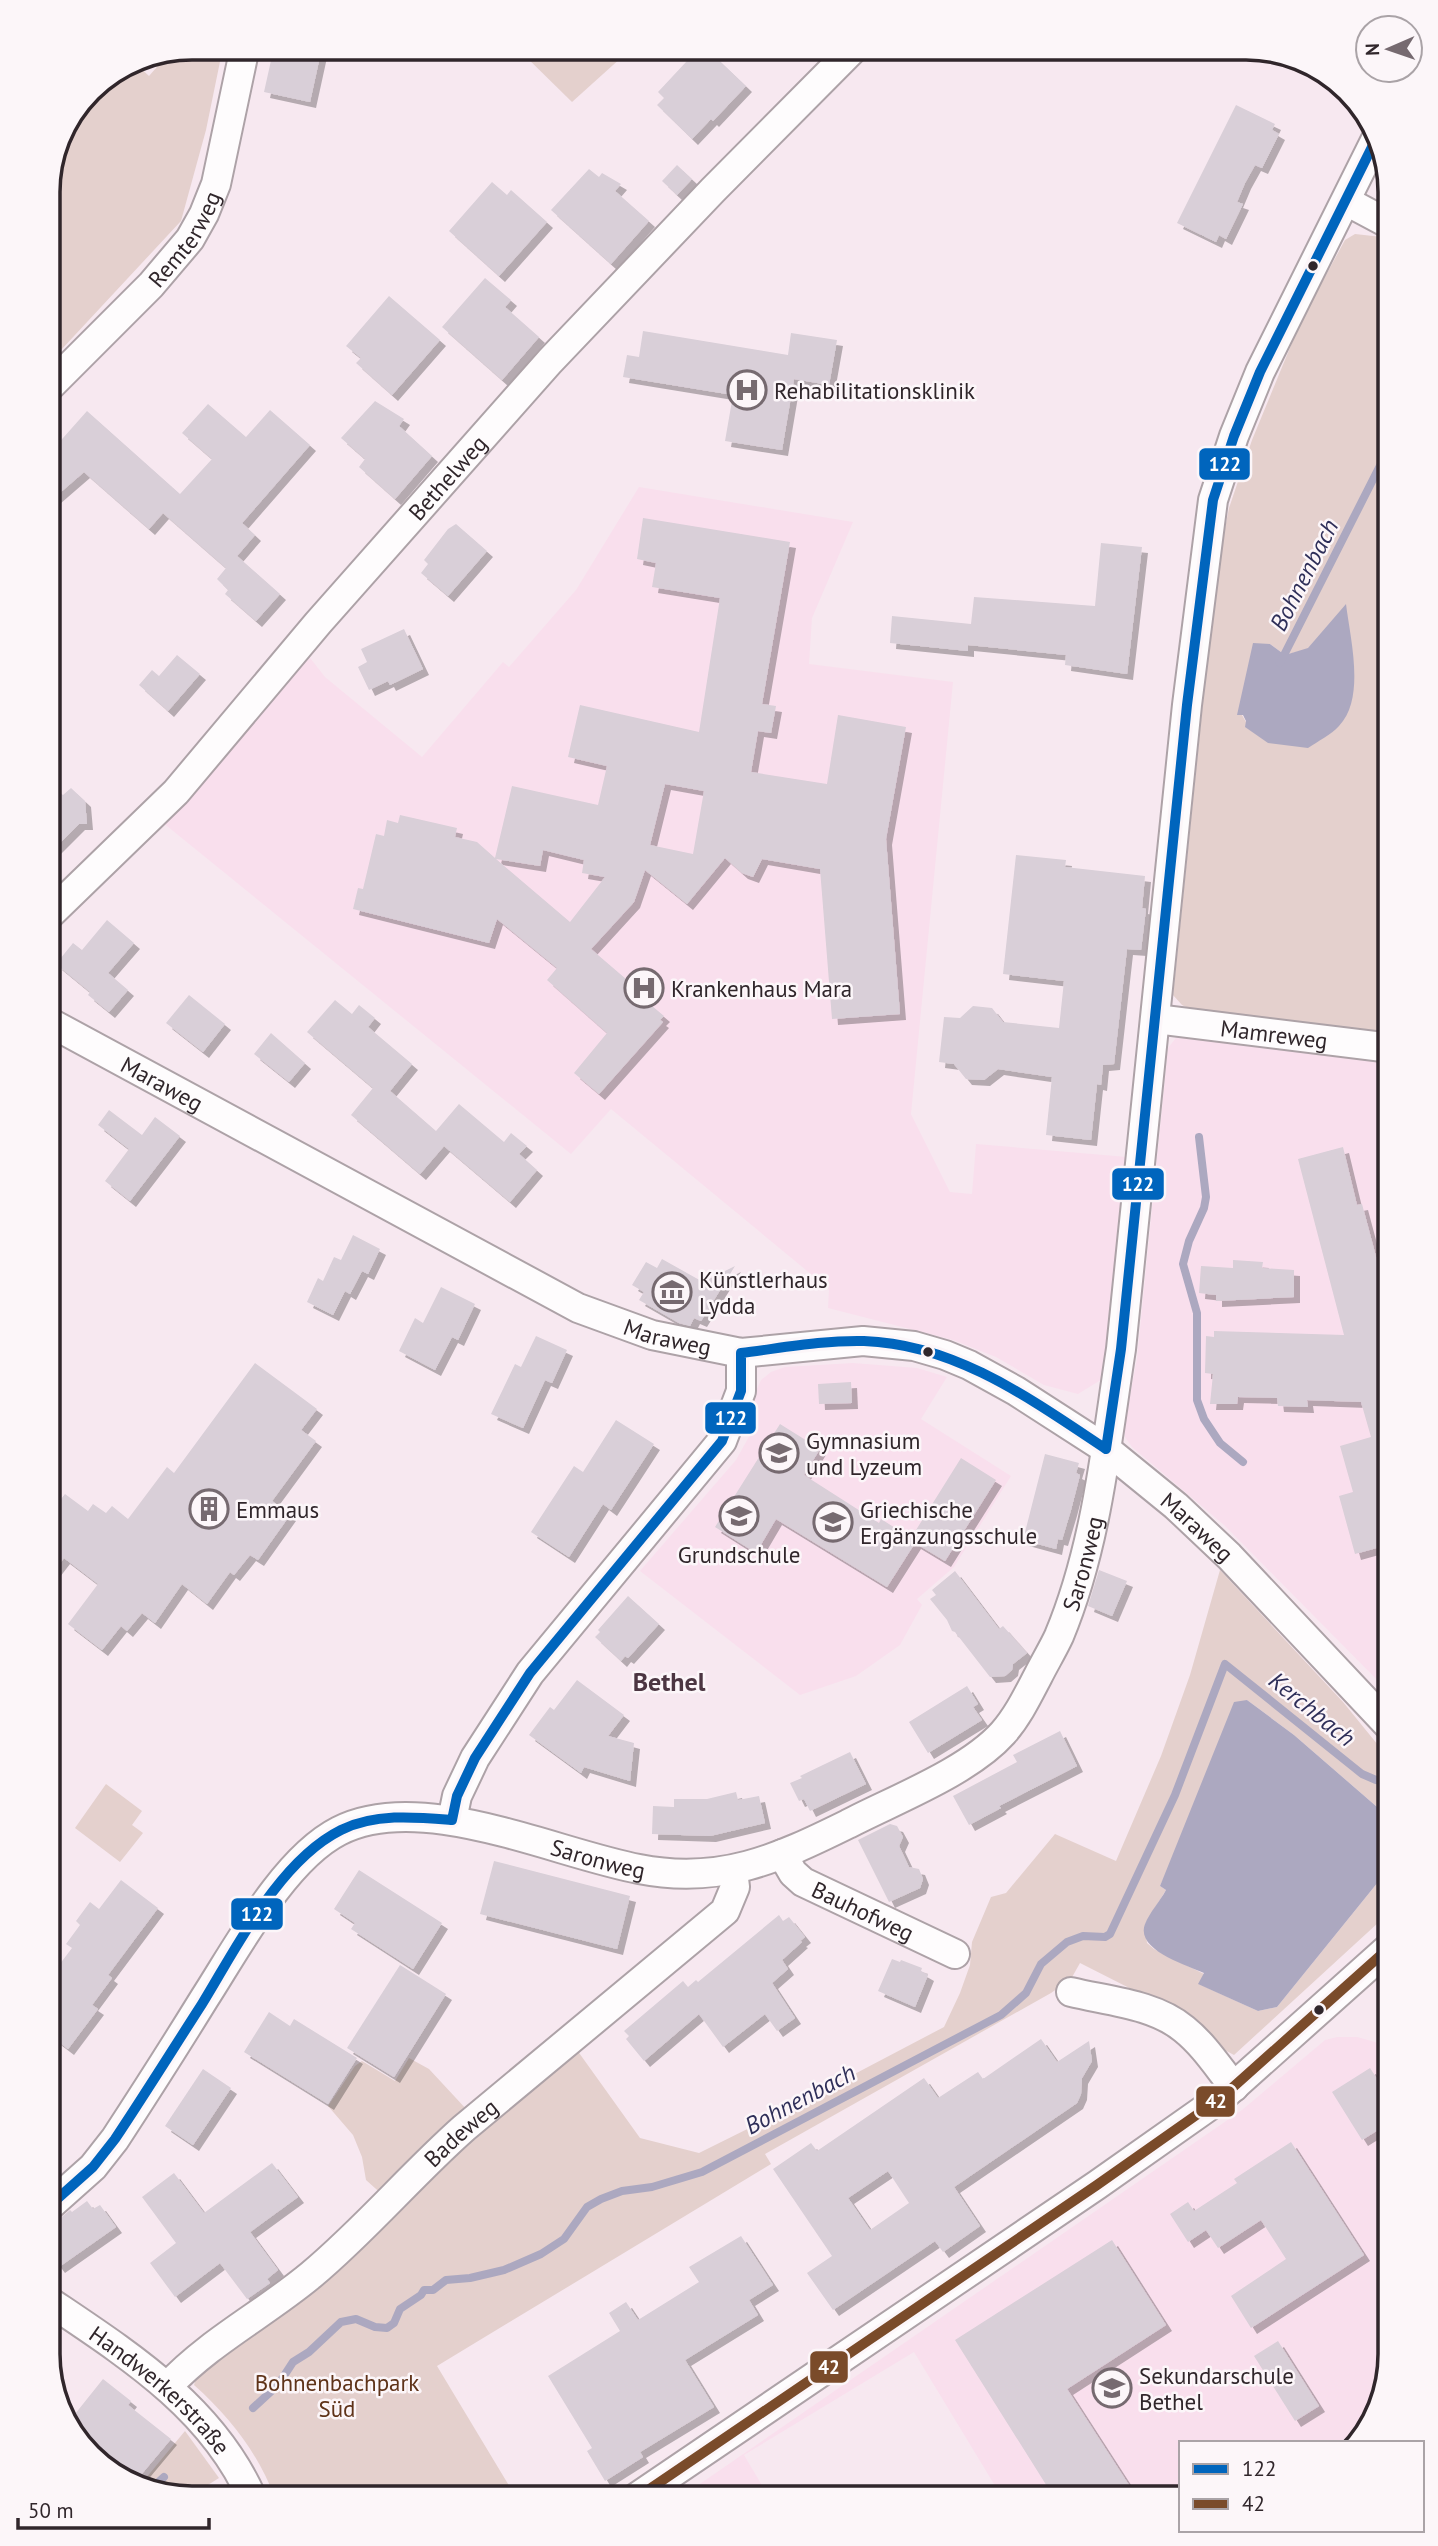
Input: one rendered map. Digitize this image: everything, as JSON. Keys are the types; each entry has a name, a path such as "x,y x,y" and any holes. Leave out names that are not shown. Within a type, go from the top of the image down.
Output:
{"street":[{"name":"Remterweg","path":"60,375 151,285 190,239 216,184 241,60"},
{"name":"Bethelweg","path":"60,904 176,792 318,623 551,361 713,190 842,60"},
{"name":"Saronweg","path":"60,2196 93,2167 115,2139 264,1905 320,1843 340,1830 364,1821 410,1817 452,1821 641,1870 700,1874 733,1871 782,1854 951,1771 985,1749 1002,1734 1020,1709 1059,1636 1093,1528 1106,1449 1121,1349 1186,705 1213,500 1234,436 1260,372 1371,149"},
{"path":"1346,201 1378,218"},
{"name":"Mamreweg","path":"1156,1019 1378,1046"},
{"name":"Maraweg","path":"60,1028 578,1308 652,1335 741,1353 863,1341 914,1346 945,1355 990,1376 1106,1449 1176,1507 1229,1556 1378,1714"},
{"path":"452,1821 457,1796 475,1758 530,1673 722,1441 741,1391 741,1353"},
{"name":"Bauhofweg","path":"782,1854 793,1873 803,1882 955,1954"},
{"name":"Badeweg","path":"168,2386 187,2366 335,2254 423,2164 464,2127 725,1910 735,1887 733,1871"},
{"path":"653,2486 1097,2185 1234,2087 1378,1958"},
{"path":"1071,1992 1150,2010 1168,2018 1202,2046 1234,2087"},
{"name":"Handwerkerstraße","path":"60,2309 168,2386 230,2456 246,2486"}],"shaded area":[{"name":"Krankenhaus Mara","path":"639,487 853,522 812,618 809,664 953,682 911,1114 950,1192 972,1194 976,1144 1127,1157 1104,1378 1078,1394 1044,1385 996,1357 953,1340 828,1308 829,1289 611,1109 571,1154 162,822 307,654 325,677 422,757 503,662 509,667 576,590"},
{"path":"1346,604 1354,667 1352,700 1347,714 1336,729 1308,748 1268,743 1245,727 1243,715 1237,715 1253,643 1270,644 1285,655 1308,648"},
{"path":"1179,1034 1378,1056 1378,1681 1224,1525 1132,1447 1125,1437 1124,1427 1137,1359 1168,1048"},
{"name":"Griechische Ergänzungsschule","path":"853,1363 917,1368 947,1377 921,1419 1011,1476 954,1567 917,1599 922,1605 900,1645 856,1676 800,1695 640,1571 736,1460 751,1433 756,1391 761,1380 771,1372 785,1367"},
{"path":"1247,1700 1294,1735 1378,1808 1378,1882 1277,2007 1258,2011 1198,1984 1204,1973 1155,1949 1144,1933 1147,1920 1166,1890 1160,1886 1234,1702"},
{"path":"1357,2037 1378,2044 1377,2372 1374,2389 1361,2421 1347,2441 1179,2441 1179,2486 995,2486 914,2352 744,2455 762,2486 697,2486 1242,2110 1325,2040"}],"green space":[{"path":"220,60 206,130 181,221 60,351 60,183 64,157 77,125 104,92 142,70 149,76 160,63"},
{"path":"529,60 619,60 572,102"},
{"path":"1355,234 1378,237 1378,1033 1196,1012 1182,1005 1173,995 1216,574 1229,508 1252,440 1301,321 1345,240","holes":["1270,644 1285,655 1308,649 1246,722 1242,715"]},
{"name":"Bohnenbachpark Süd","path":"1220,1570 1343,1702 1378,1745 1378,1808 1294,1735 1247,1700 1160,1886 1166,1890 1145,1924 1147,1943 1204,1974 1199,1984 1258,2011 1277,2007 1378,1882 1378,1923 1234,2055 1219,2047 1197,2021 1177,2009 1151,1999 1080,1963 1071,1979 1051,1993 765,2154 771,2164 437,2366 509,2486 270,2486 242,2437 194,2385 199,2369 395,2206 366,2180 362,2157 353,2135 328,2106 355,2066 362,2061 395,2081 409,2058 429,2069 481,2125 577,2050 640,2138 699,2153 944,2027 960,1993 970,1965 972,1942 991,1897 1006,1893 1055,1834 1116,1861 1161,1756 1190,1675"},
{"path":"106,1784 142,1811 132,1825 143,1833 120,1862 75,1828"},
{"path":"185,2431 219,2478 206,2486 166,2484 146,2478"}],"building":[{"path":"271,60 319,60 310,102 264,92"},
{"path":"688,60 719,60 746,86 692,139 657,105 664,98 658,92"},
{"path":"1236,105 1275,124 1272,130 1279,134 1262,168 1255,165 1245,183 1237,202 1243,204 1226,239 1219,235 1216,242 1177,223"},
{"path":"677,165 692,179 677,195 662,181"},
{"path":"589,169 599,177 602,173 621,184 615,191 649,221 611,264 551,210"},
{"path":"492,182 507,195 511,190 547,222 499,276 449,231"},
{"path":"485,278 511,300 505,307 539,337 502,380 442,327"},
{"path":"389,296 440,340 392,395 356,363 361,358 346,346"},
{"name":"Rehabilitationsklinik","path":"643,331 788,355 791,333 837,340 829,385 794,379 782,450 725,441 733,395 623,377 627,355 639,357"},
{"path":"375,401 404,419 399,426 432,456 395,499 359,467 365,459 341,438"},
{"path":"208,404 246,437 270,410 310,445 242,523 255,535 237,556 280,594 256,621 225,594 228,590 217,579 226,568 163,513 149,529 84,472 60,493 60,441 87,411 180,494 212,459 182,433"},
{"path":"643,518 790,542 762,704 776,706 771,733 758,731 751,772 827,784 838,715 906,727 886,839 900,1014 832,1019 820,869 762,859 753,877 742,873 725,858 687,904 645,870 634,902 591,949 664,1016 660,1020 663,1022 599,1094 574,1073 607,1033 547,980 557,968 497,919 489,943 353,909 358,888 363,889 376,834 384,836 387,820 398,823 400,815 457,828 455,837 477,842 495,858 512,786 598,805 607,766 568,757 580,705 699,732 720,598 652,587 656,563 637,559","holes":["665,784 704,791 693,854 650,845","543,850 584,860 582,873 605,877 570,922 496,859 540,866"]},
{"path":"456,524 487,551 448,596 421,573 428,564 424,560 448,529"},
{"path":"1101,543 1142,547 1127,674 1065,665 1066,655 968,645 968,651 890,643 892,616 971,624 974,597 1095,606"},
{"path":"404,629 423,669 390,685 388,681 369,690 358,667 367,662 361,649"},
{"path":"177,655 200,674 168,711 139,685 152,670 159,676"},
{"path":"71,788 85,801 87,824 79,824 60,843 60,793 63,795"},
{"path":"1016,855 1066,860 1065,867 1145,876 1142,908 1146,909 1141,950 1127,949 1114,1064 1103,1065 1101,1085 1097,1084 1091,1140 1046,1135 1052,1077 998,1069 984,1080 966,1079 954,1064 939,1062 944,1017 960,1018 973,1006 992,1008 1003,1022 1059,1028 1064,981 1003,974"},
{"path":"107,920 134,943 108,973 128,990 109,1012 60,967 60,959 73,943 82,950"},
{"path":"189,995 225,1024 203,1052 166,1023"},
{"path":"335,1000 352,1014 359,1005 375,1018 368,1027 412,1064 390,1091 436,1131 459,1104 504,1142 511,1133 527,1146 519,1154 537,1170 510,1202 444,1146 420,1174 351,1115 373,1088 307,1032"},
{"path":"271,1033 305,1063 289,1082 254,1054"},
{"path":"109,1110 142,1135 155,1117 180,1136 130,1201 105,1181 129,1149 98,1125"},
{"path":"1343,1147 1357,1205 1362,1204 1378,1264 1378,1548 1355,1554 1339,1496 1353,1492 1340,1446 1371,1437 1361,1402 1307,1400 1308,1407 1278,1406 1277,1398 1238,1397 1237,1404 1210,1404 1213,1374 1205,1373 1206,1336 1214,1337 1214,1331 1344,1335 1298,1159"},
{"path":"353,1235 380,1249 368,1274 362,1271 350,1294 345,1291 333,1315 307,1302 318,1278 323,1281 334,1257 341,1260"},
{"path":"662,1259 703,1282 735,1266 701,1321 694,1318 690,1326 679,1323 639,1300 644,1292 632,1285 646,1262 657,1268"},
{"path":"1233,1260 1263,1262 1262,1268 1294,1270 1294,1297 1216,1301 1216,1295 1199,1293 1201,1266 1233,1268"},
{"path":"441,1287 475,1304 458,1340 452,1337 435,1370 399,1351 415,1318 423,1323"},
{"path":"536,1336 567,1350 552,1383 545,1380 523,1428 491,1414 515,1364 521,1367"},
{"name":"Emmaus","path":"255,1363 317,1409 301,1430 316,1441 272,1501 290,1515 258,1560 250,1555 234,1575 230,1572 207,1604 182,1584 155,1623 142,1613 127,1631 121,1626 102,1650 68,1624 98,1584 64,1558 60,1563 60,1500 65,1494 88,1511 93,1504 106,1513 112,1506 128,1519 167,1467 174,1473"},
{"path":"851,1382 852,1403 819,1404 818,1384"},
{"path":"616,1420 654,1444 611,1510 603,1504 569,1557 531,1532 574,1466 583,1472"},
{"path":"780,1424 820,1449 804,1475 879,1523 881,1519 911,1538 961,1458 996,1480 945,1561 915,1543 887,1587 776,1519 756,1553 715,1527"},
{"path":"1045,1454 1079,1463 1076,1473 1080,1475 1071,1510 1062,1540 1058,1539 1056,1549 1023,1540"},
{"path":"1099,1570 1127,1581 1112,1616 1088,1606"},
{"path":"955,1571 999,1629 1003,1626 1027,1653 1013,1664 1012,1670 1005,1676 990,1677 930,1599 936,1595 932,1590"},
{"path":"628,1596 659,1624 628,1658 625,1656 621,1661 595,1637"},
{"path":"577,1680 624,1715 608,1736 634,1743 630,1781 584,1767 581,1773 529,1735 550,1707 554,1710"},
{"path":"967,1686 978,1704 973,1707 982,1720 928,1753 909,1722"},
{"path":"1060,1731 1077,1766 999,1806 1001,1808 969,1825 953,1796 1017,1762 1013,1755"},
{"path":"850,1752 866,1784 810,1811 804,1799 799,1801 790,1783"},
{"path":"736,1792 738,1800 759,1796 765,1823 710,1836 652,1834 653,1806 674,1807 674,1799 707,1799"},
{"path":"890,1824 897,1826 903,1837 899,1846 909,1867 919,1869 923,1879 920,1888 889,1902 858,1840"},
{"path":"494,1861 630,1896 617,1949 480,1914"},
{"path":"359,1870 442,1923 413,1969 351,1929 355,1923 334,1909"},
{"path":"121,1880 158,1908 108,1975 112,1978 92,2005 98,2009 68,2049 60,2043 60,1964 72,1948 66,1944 80,1925 76,1921 90,1902 99,1909"},
{"path":"779,1915 783,1921 789,1917 805,1937 782,1960 788,1969 772,1983 795,2018 777,2031 765,2014 723,2047 699,2014 644,2061 626,2039 629,2036 624,2031 683,1981 688,1987 696,1980 698,1982"},
{"path":"892,1959 922,1968 921,1971 928,1975 915,2007 878,1991"},
{"path":"400,1965 446,1994 394,2077 347,2048"},
{"path":"269,2012 290,2026 294,2019 357,2058 328,2104 244,2052"},
{"path":"1041,2039 1057,2062 1089,2041 1092,2061 1082,2078 1081,2094 1077,2103 954,2187 980,2226 943,2252 935,2241 833,2310 807,2273 832,2256 773,2169 811,2143 817,2151 924,2078 938,2098 978,2072 983,2079","holes":["888,2171 909,2203 870,2230 848,2198"]},
{"path":"1370,2068 1378,2080 1378,2130 1362,2140 1332,2092"},
{"path":"203,2069 231,2088 193,2145 165,2126"},
{"path":"1291,2142 1364,2255 1251,2328 1231,2296 1286,2259 1261,2220 1218,2248 1206,2230 1188,2242 1170,2214 1188,2202 1194,2211 1237,2183 1234,2179"},
{"path":"272,2163 298,2197 250,2232 278,2270 267,2279 270,2283 247,2299 220,2263 175,2297 150,2263 176,2243 142,2197 174,2173 204,2213"},
{"path":"87,2201 93,2209 100,2205 116,2227 60,2266 60,2218 70,2210 72,2212"},
{"path":"741,2236 773,2285 749,2300 758,2315 685,2360 714,2407 640,2452 643,2457 605,2481 587,2451 592,2448 548,2376 620,2331 609,2313 626,2302 638,2320 699,2282 689,2267"},
{"path":"1112,2240 1166,2325 1067,2389 1130,2486 1047,2486 955,2340"},
{"path":"1278,2341 1319,2406 1295,2421 1254,2356"},
{"path":"103,2379 131,2401 128,2405 171,2439 140,2476 104,2454 92,2442 74,2415"}],"waterway":[{"name":"Bohnenbach","path":"1280,663 1378,470"},
{"name":"Bohnenbach","path":"1199,1137 1206,1197 1183,1264 1197,1313 1197,1400 1204,1419 1220,1443 1243,1462"},
{"name":"Bohnenbach","path":"253,2408 278,2385 293,2362 309,2352 341,2322 356,2319 375,2327 387,2328 394,2323 400,2309 424,2290 433,2290 446,2280 470,2278 504,2270 541,2254 564,2239 587,2207 601,2199 622,2191 652,2187 702,2172 1001,2015 1026,1993 1041,1964 1067,1942 1083,1936 1105,1937 1110,1934 1175,1795 1225,1664 1362,1774 1376,1780"},
{"name":"Bohnenbach","path":"158,2482 164,2477"}],"transit line":[{"name":"122","path":"60,2196 93,2167 115,2139 261,1907 298,1862 341,1830 368,1821 396,1818 452,1820 457,1796 475,1758 530,1673 722,1441 741,1391 741,1353 849,1341 898,1344 930,1352 992,1378 1106,1449 1121,1349 1187,705 1213,500 1234,436 1260,372 1371,149"},
{"name":"42","path":"654,2486 1222,2097 1378,1958"}],"place":[{"name":"Rehabilitationsklinik","path":"747,390"},
{"name":"Krankenhaus Mara","path":"644,988"},
{"name":"Künstlerhaus Lydda","path":"672,1292"},
{"name":"Gymnasium und Lyzeum","path":"779,1453"},
{"name":"Emmaus","path":"209,1509"},
{"name":"Grundschule","path":"739,1516"},
{"name":"Griechische Ergänzungsschule","path":"833,1522"},
{"name":"Sekundarschule Bethel","path":"1112,2388"}],"district":[{"name":"Bethel","path":"669,1681"}],"water label":[{"name":"Kerchbach","path":"1312,1709"}]}
